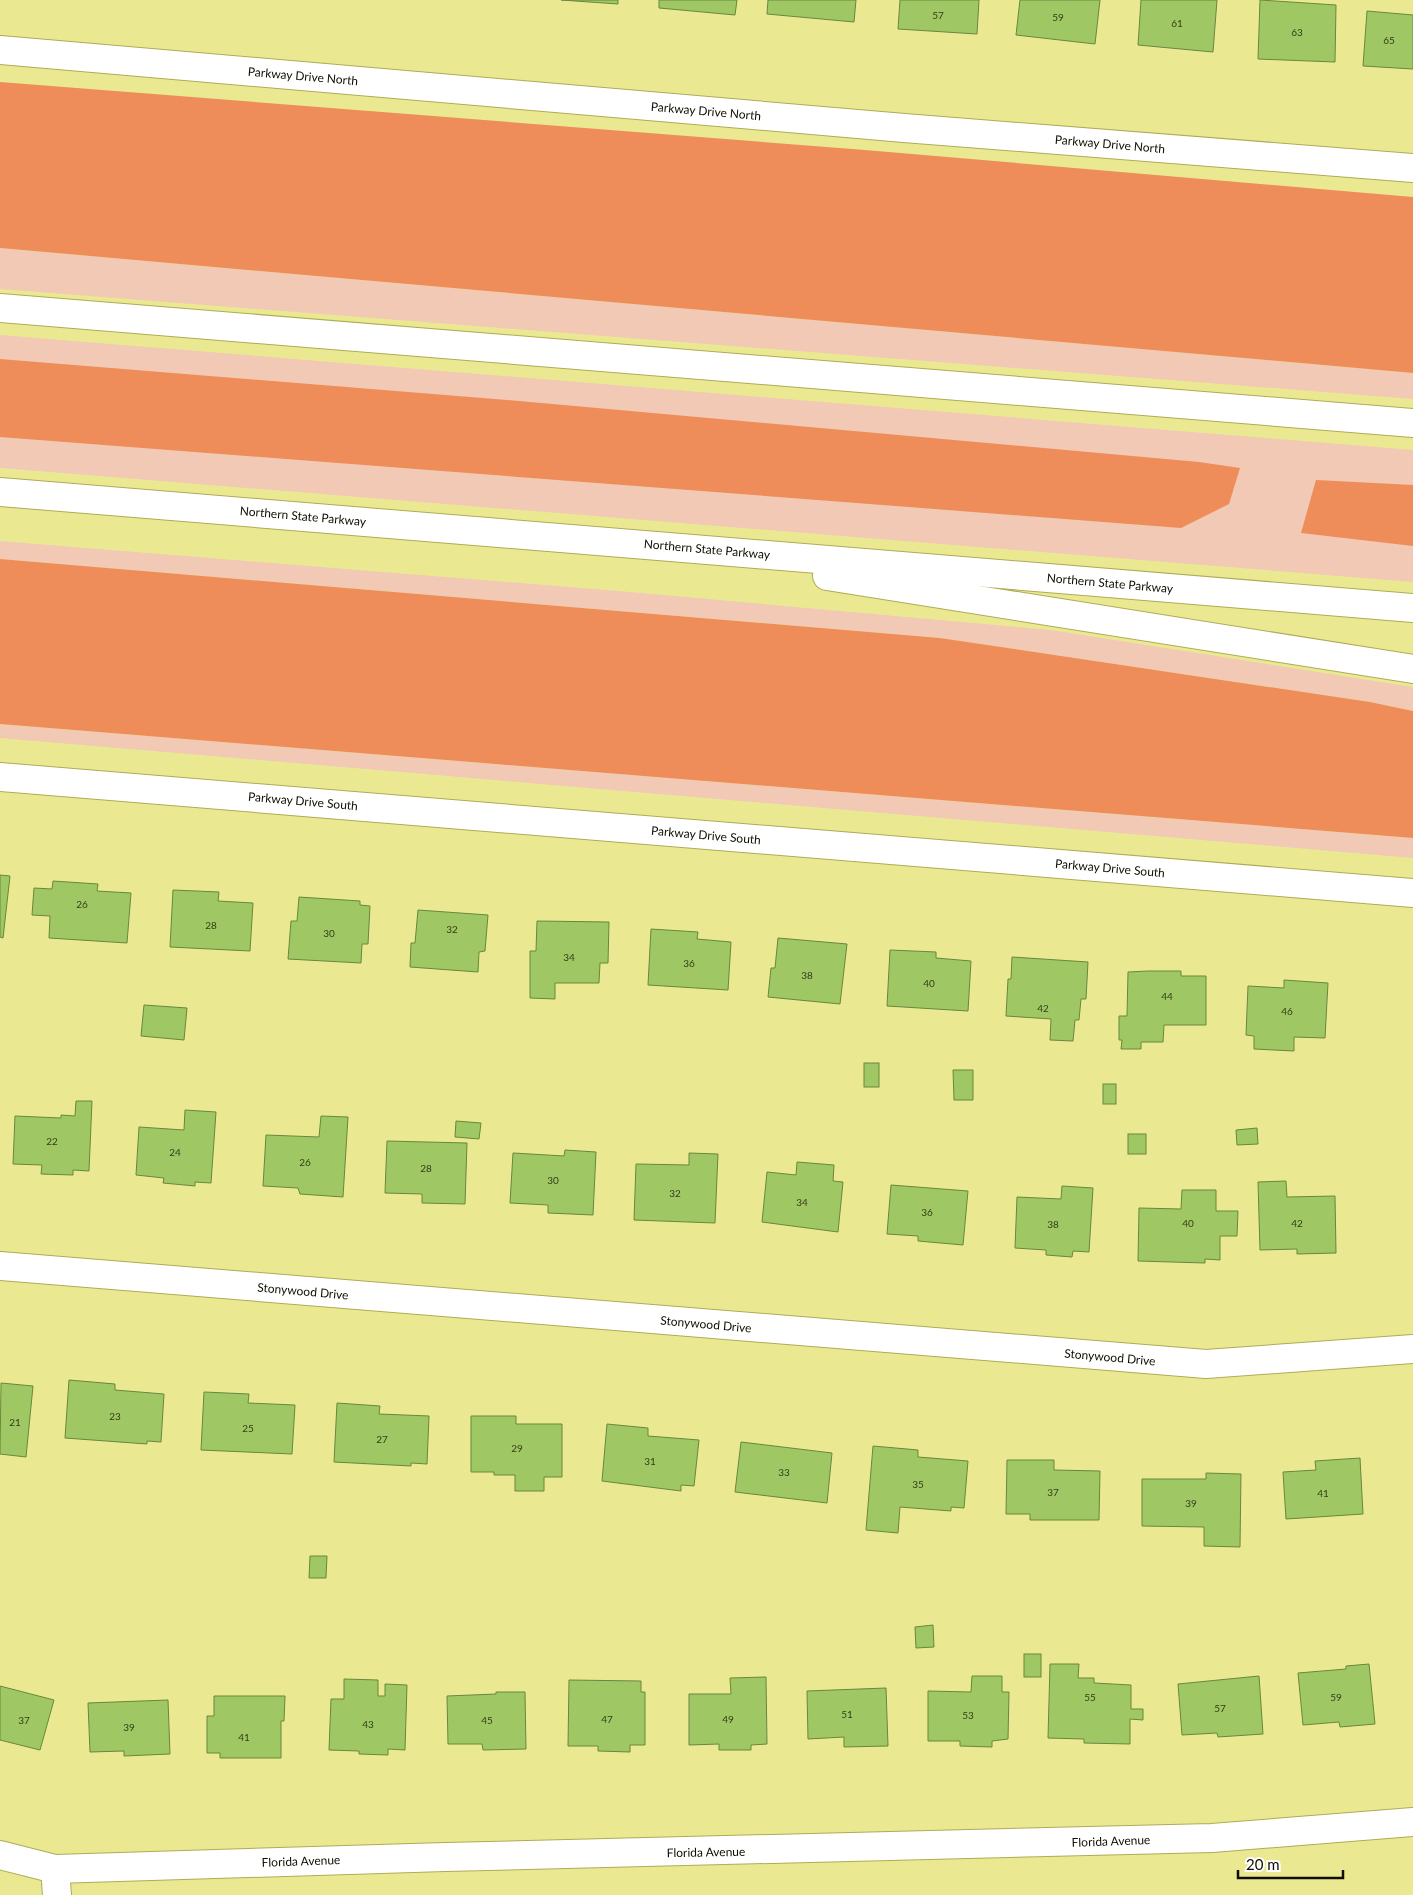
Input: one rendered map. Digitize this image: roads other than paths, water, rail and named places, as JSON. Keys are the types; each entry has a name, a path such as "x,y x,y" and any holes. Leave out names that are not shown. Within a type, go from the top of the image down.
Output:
{"main road":[{"name":"Parkway Drive North","path":"0,50 914,129 1413,168"},
{"path":"0,308 1413,423"},
{"name":"Northern State Parkway","path":"0,492 1413,608"},
{"path":"611,541 1413,669"},
{"name":"Parkway Drive South","path":"0,777 1413,892"},
{"name":"Stonywood Drive","path":"0,1266 1206,1364 1413,1349"},
{"name":"Florida Avenue","path":"0,1855 56,1882 436,1857 1202,1839 1413,1822"}]}
